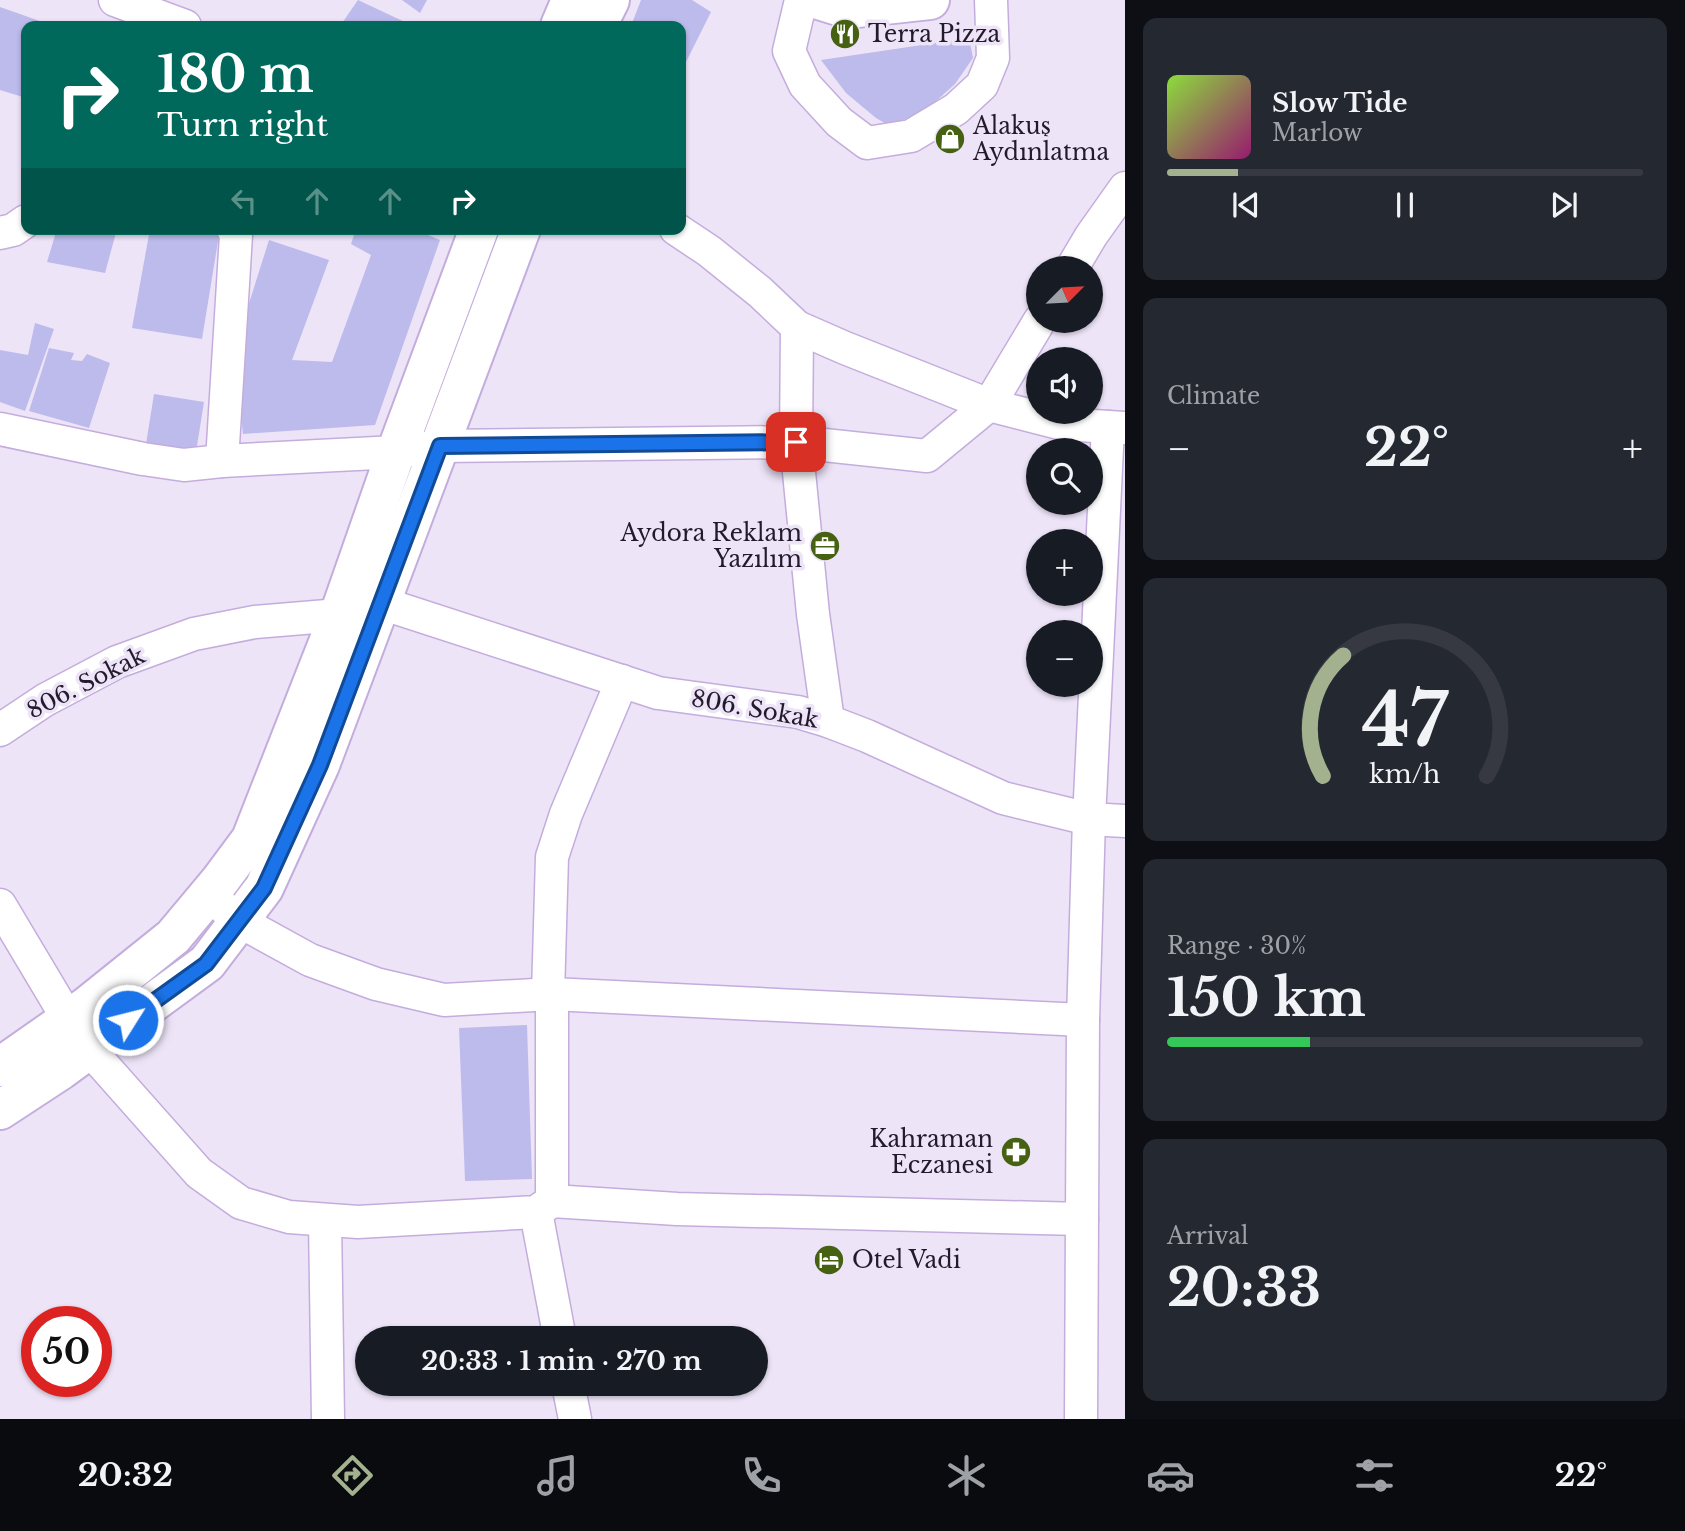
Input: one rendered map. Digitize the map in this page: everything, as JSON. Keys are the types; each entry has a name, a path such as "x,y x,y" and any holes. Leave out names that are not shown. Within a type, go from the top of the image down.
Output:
{"main road":[{"path":"572,11 610,0"},
{"path":"819,0 848,9 930,0"},
{"path":"0,1110 61,1070 79,1034 173,937 210,894 251,839 339,615 477,235"},
{"path":"0,1067 79,1034 206,964 264,888 320,765 519,235"}],"street":[{"path":"115,0 167,17"},
{"path":"801,0 789,51 805,85 839,121 867,143 911,136 956,109 982,85 993,58 991,0"},
{"path":"1079,256 1125,188"},
{"path":"0,233 13,230 21,224"},
{"path":"222,461 236,235"},
{"path":"685,235 760,292 797,327 989,405 1063,424 1117,427 1089,819 1083,1020 1081,1419"},
{"path":"797,327 796,442 813,614 828,721"},
{"path":"0,429 184,465 396,452 440,446 796,442 927,456 989,405 1032,333"},
{"name":"806. Sokak","path":"381,603 658,693 798,712 867,736 1003,798 1089,819 1125,821"},
{"name":"806. Sokak","path":"0,730 45,700 117,662 194,634 255,622 339,615"},
{"path":"558,1326 544,1206 552,857 566,814 622,681"},
{"path":"210,894 239,921 310,960 376,984 444,1000 550,994 1083,1020"},
{"path":"0,905 8,936 79,1034 199,1173 241,1203 289,1217 358,1222 544,1206 1082,1219"},
{"path":"325,1220 328,1419"},
{"path":"570,1396 575,1419"}],"building":[{"path":"358,0 403,21 343,21"},
{"path":"402,0 427,0 420,13"},
{"path":"641,0 692,0 711,12 686,62 686,21 633,21"},
{"path":"0,7 40,21 21,21 21,96 0,90"},
{"path":"969,38 973,58 955,84 926,110 890,126 846,93 821,60"},
{"path":"55,235 115,235 105,273 47,262"},
{"path":"149,235 219,235 202,339 132,328"},
{"path":"354,235 428,235 440,240 375,425 243,434 234,351 269,240 329,260 292,360 332,362 371,255 351,244"},
{"path":"35,323 54,329 25,411 0,402 0,350 28,355"},
{"path":"49,348 74,353 71,360 82,361 87,354 110,363 89,428 29,411"},
{"path":"154,394 204,402 196,452 146,444"},
{"path":"527,1025 532,1179 465,1181 459,1028"}],"place":[{"name":"Terra Pizza","path":"845,34"},
{"name":"Alakuş Aydınlatma","path":"950,139"},
{"name":"Aydora Reklam Yazılım","path":"825,546"},
{"name":"Kahraman Eczanesi","path":"1016,1152"},
{"name":"Otel Vadi","path":"829,1260"}],"route":[{"path":"128,1020 206,964 264,888 320,765 440,446 796,442"}]}
